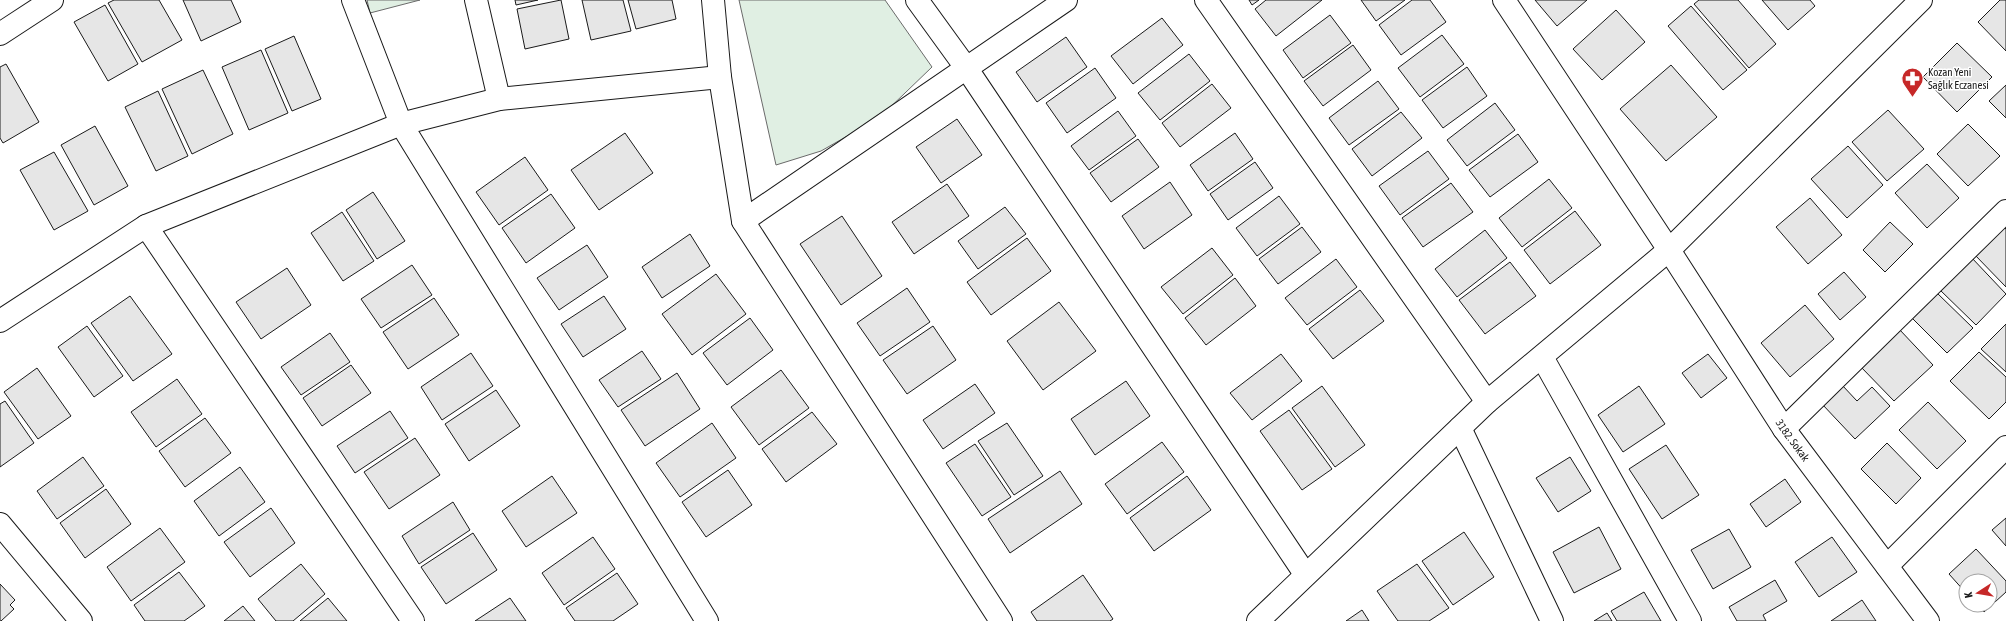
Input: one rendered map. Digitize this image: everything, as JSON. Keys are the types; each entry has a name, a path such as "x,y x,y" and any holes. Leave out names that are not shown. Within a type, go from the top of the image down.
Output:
{"street":[{"path":"0,34 52,0"},
{"path":"353,0 401,124 707,621"},
{"path":"476,0 499,99"},
{"path":"713,0 720,77 743,221 1001,621"},
{"path":"917,0 967,69 1305,574"},
{"path":"743,221 1066,0"},
{"path":"1206,0 1487,402"},
{"name":"3182. Sokak","path":"1504,0 1670,250 1784,429 1928,621"},
{"path":"1258,621 1305,574 1487,402 1670,250 1921,0"},
{"path":"0,321 146,226 401,124 499,99 720,77"},
{"path":"1784,429 2006,210"},
{"path":"146,226 413,621"},
{"path":"1542,357 1690,621"},
{"path":"1460,428 1551,620"},
{"path":"1887,566 2006,447"},
{"path":"0,524 81,621"}],"green space":[{"path":"367,0 420,0 370,13"},
{"path":"739,0 885,0 932,67 879,118 821,151 776,165"}],"building":[{"path":"114,0 159,0 182,40 142,62 108,3"},
{"path":"183,0 231,0 241,22 201,41"},
{"path":"515,0 538,0 516,5"},
{"path":"561,0 569,39 525,49 517,9"},
{"path":"582,0 623,0 631,31 591,40"},
{"path":"628,0 672,0 676,19 636,29"},
{"path":"1249,0 1259,0 1252,5"},
{"path":"1266,0 1322,0 1276,36 1255,9"},
{"path":"1361,0 1405,0 1376,21"},
{"path":"1412,0 1430,0 1446,22 1401,55 1379,25"},
{"path":"1535,0 1587,0 1557,26"},
{"path":"1699,0 1738,0 1776,44 1749,68 1694,4"},
{"path":"1762,0 1810,0 1815,6 1788,30"},
{"path":"2000,0 2006,0 2006,51 1978,22"},
{"path":"105,5 138,64 108,81 74,22"},
{"path":"1691,6 1747,70 1723,90 1668,26"},
{"path":"1616,10 1645,42 1602,80 1573,49"},
{"path":"1330,15 1351,43 1303,78 1283,50"},
{"path":"1162,18 1183,45 1133,84 1111,56"},
{"path":"1442,35 1464,64 1420,97 1398,68"},
{"path":"294,36 321,99 292,111 265,49"},
{"path":"1066,37 1087,67 1037,102 1016,72"},
{"path":"1957,43 1992,77 1957,112 1923,77"},
{"path":"1353,45 1371,70 1323,106 1304,81"},
{"path":"261,50 288,113 249,130 222,67"},
{"path":"1189,54 1210,81 1160,120 1138,93"},
{"path":"6,64 39,122 3,143 0,138 0,67"},
{"path":"1671,65 1717,117 1666,161 1620,109"},
{"path":"1467,67 1487,96 1443,128 1422,100"},
{"path":"1095,68 1116,98 1067,133 1046,103"},
{"path":"203,70 233,134 192,154 162,89"},
{"path":"1378,81 1399,109 1349,145 1329,118"},
{"path":"1212,84 1231,108 1180,147 1162,123"},
{"path":"2006,85 2006,118 1989,101"},
{"path":"158,91 188,156 156,171 125,107"},
{"path":"1495,103 1515,130 1467,166 1447,140"},
{"path":"1888,110 1924,149 1887,181 1852,142"},
{"path":"1118,111 1136,136 1089,170 1071,146"},
{"path":"1401,112 1422,138 1372,176 1352,149"},
{"path":"957,119 982,155 941,183 916,147"},
{"path":"1968,124 2000,156 1968,186 1937,154"},
{"path":"95,126 128,186 94,205 61,145"},
{"path":"625,133 653,173 599,210 571,170"},
{"path":"1235,133 1253,159 1208,191 1190,165"},
{"path":"1518,134 1538,162 1490,197 1469,170"},
{"path":"1138,139 1159,167 1111,202 1090,173"},
{"path":"1848,146 1883,185 1847,218 1811,179"},
{"path":"1428,151 1449,179 1400,215 1379,186"},
{"path":"54,152 88,211 54,230 20,170"},
{"path":"525,157 548,190 499,225 476,192"},
{"path":"1255,162 1273,188 1228,220 1210,194"},
{"path":"1927,164 1959,198 1927,228 1895,193"},
{"path":"1549,179 1572,208 1522,247 1499,218"},
{"path":"1170,182 1192,215 1144,249 1122,216"},
{"path":"1451,183 1473,212 1423,247 1402,218"},
{"path":"947,184 969,216 914,254 892,222"},
{"path":"373,192 405,241 377,259 346,210"},
{"path":"551,194 575,228 526,263 502,228"},
{"path":"1279,196 1300,224 1257,256 1236,228"},
{"path":"1810,198 1842,235 1808,264 1776,227"},
{"path":"1005,207 1026,234 978,269 958,241"},
{"path":"1575,211 1601,245 1550,284 1524,250"},
{"path":"342,212 374,261 343,281 311,233"},
{"path":"842,216 882,276 841,305 800,244"},
{"path":"1890,222 1913,244 1885,272 1863,250"},
{"path":"2003,226 2006,229 2006,287 1974,254"},
{"path":"1302,227 1321,252 1278,284 1259,259"},
{"path":"1485,230 1507,258 1457,297 1435,269"},
{"path":"690,234 710,266 662,298 642,267"},
{"path":"1027,238 1051,271 991,315 967,282"},
{"path":"587,245 608,277 559,310 537,278"},
{"path":"1212,248 1233,275 1183,314 1161,287"},
{"path":"1971,257 2006,294 1976,325 1939,289"},
{"path":"1336,259 1357,287 1307,325 1285,298"},
{"path":"1510,262 1536,296 1485,334 1459,300"},
{"path":"412,265 432,295 381,328 361,299"},
{"path":"287,268 311,305 261,339 236,302"},
{"path":"1844,272 1866,297 1840,320 1818,294"},
{"path":"716,274 746,314 692,355 662,314"},
{"path":"1235,278 1256,306 1206,345 1185,318"},
{"path":"907,288 930,322 880,356 857,323"},
{"path":"1360,290 1384,321 1333,359 1309,329"},
{"path":"1936,292 1973,328 1947,353 1911,317"},
{"path":"130,296 172,354 133,381 91,323"},
{"path":"604,296 626,329 583,357 561,324"},
{"path":"434,298 459,335 408,369 383,332"},
{"path":"1059,302 1096,351 1043,390 1007,341"},
{"path":"1805,305 1834,339 1790,377 1761,343"},
{"path":"750,318 773,350 727,385 703,353"},
{"path":"2006,324 2006,372 1981,349"},
{"path":"87,326 123,376 94,397 58,347"},
{"path":"933,326 956,360 907,394 883,360"},
{"path":"1899,329 1933,365 1894,401 1860,366"},
{"path":"330,333 350,362 301,395 281,367"},
{"path":"642,351 661,379 618,407 599,380"},
{"path":"1979,352 2006,377 2006,402 1989,419 1950,381"},
{"path":"471,353 493,386 442,420 421,387"},
{"path":"1281,354 1302,381 1252,420 1230,393"},
{"path":"1708,354 1727,378 1701,398 1682,373"},
{"path":"351,365 371,393 322,426 303,398"},
{"path":"37,368 71,416 38,439 4,392"},
{"path":"781,370 809,408 759,445 731,407"},
{"path":"677,373 700,409 645,446 621,410"},
{"path":"177,379 202,414 156,447 131,412"},
{"path":"1126,381 1150,416 1095,455 1071,419"},
{"path":"975,384 995,413 943,449 923,420"},
{"path":"1842,385 1857,401 1872,387 1890,406 1855,439 1822,404"},
{"path":"1322,386 1365,445 1335,467 1292,408"},
{"path":"1639,386 1665,424 1623,452 1598,415"},
{"path":"496,390 520,426 469,461 445,424"},
{"path":"5,401 34,443 0,467 0,404"},
{"path":"1928,402 1966,441 1937,469 1899,430"},
{"path":"1289,410 1332,469 1302,490 1260,431"},
{"path":"390,411 408,438 355,473 337,446"},
{"path":"812,412 837,444 786,482 762,449"},
{"path":"205,418 231,453 185,487 159,451"},
{"path":"712,423 736,458 680,497 656,463"},
{"path":"1007,423 1043,476 1014,495 978,441"},
{"path":"415,438 440,475 389,509 364,472"},
{"path":"1162,442 1184,472 1127,514 1105,484"},
{"path":"1887,443 1921,478 1896,504 1861,469"},
{"path":"975,444 1011,497 982,516 946,463"},
{"path":"1666,445 1699,495 1662,519 1629,469"},
{"path":"83,457 104,486 57,519 37,491"},
{"path":"1570,457 1591,491 1558,512 1536,478"},
{"path":"240,467 265,502 219,536 194,501"},
{"path":"728,470 752,505 706,537 682,502"},
{"path":"1060,471 1082,504 1010,553 988,519"},
{"path":"552,476 577,513 526,547 502,511"},
{"path":"1187,476 1211,510 1154,551 1130,518"},
{"path":"1785,479 1801,502 1766,527 1750,504"},
{"path":"106,489 131,524 85,558 60,523"},
{"path":"453,502 470,530 419,564 402,536"},
{"path":"271,508 295,543 250,577 224,542"},
{"path":"2006,518 2006,546 1992,530"},
{"path":"1599,527 1621,569 1574,593 1553,552"},
{"path":"160,528 185,562 131,601 107,567"},
{"path":"1729,529 1751,567 1713,589 1691,550"},
{"path":"1464,532 1494,577 1453,605 1422,561"},
{"path":"473,533 497,570 446,604 421,567"},
{"path":"593,537 615,569 564,605 542,573"},
{"path":"1832,537 1857,572 1819,597 1795,562"},
{"path":"1976,549 2006,581 2006,592 1998,599 1998,573 1958,573 1958,584 1949,574"},
{"path":"301,564 325,594 293,621 276,621 258,599"},
{"path":"1417,564 1449,608 1429,621 1398,621 1377,591"},
{"path":"179,572 205,606 184,621 145,621 134,605"},
{"path":"617,573 638,604 613,621 575,621 566,608"},
{"path":"1083,575 1113,619 1110,621 1037,621 1031,612"},
{"path":"1775,580 1787,601 1763,615 1766,621 1737,621 1729,607"},
{"path":"0,584 15,600 10,605 14,609 1,621 0,621"},
{"path":"1644,592 1661,621 1617,621 1611,611"},
{"path":"328,598 347,621 300,621"},
{"path":"510,598 526,621 475,621"},
{"path":"1862,600 1876,621 1831,621"},
{"path":"243,606 255,621 224,621"},
{"path":"1362,610 1369,621 1346,621"},
{"path":"1607,613 1612,621 1594,621"}],"place":[{"name":"Kozan Yeni Sağlık Eczanesi","path":"1912,98"}]}
